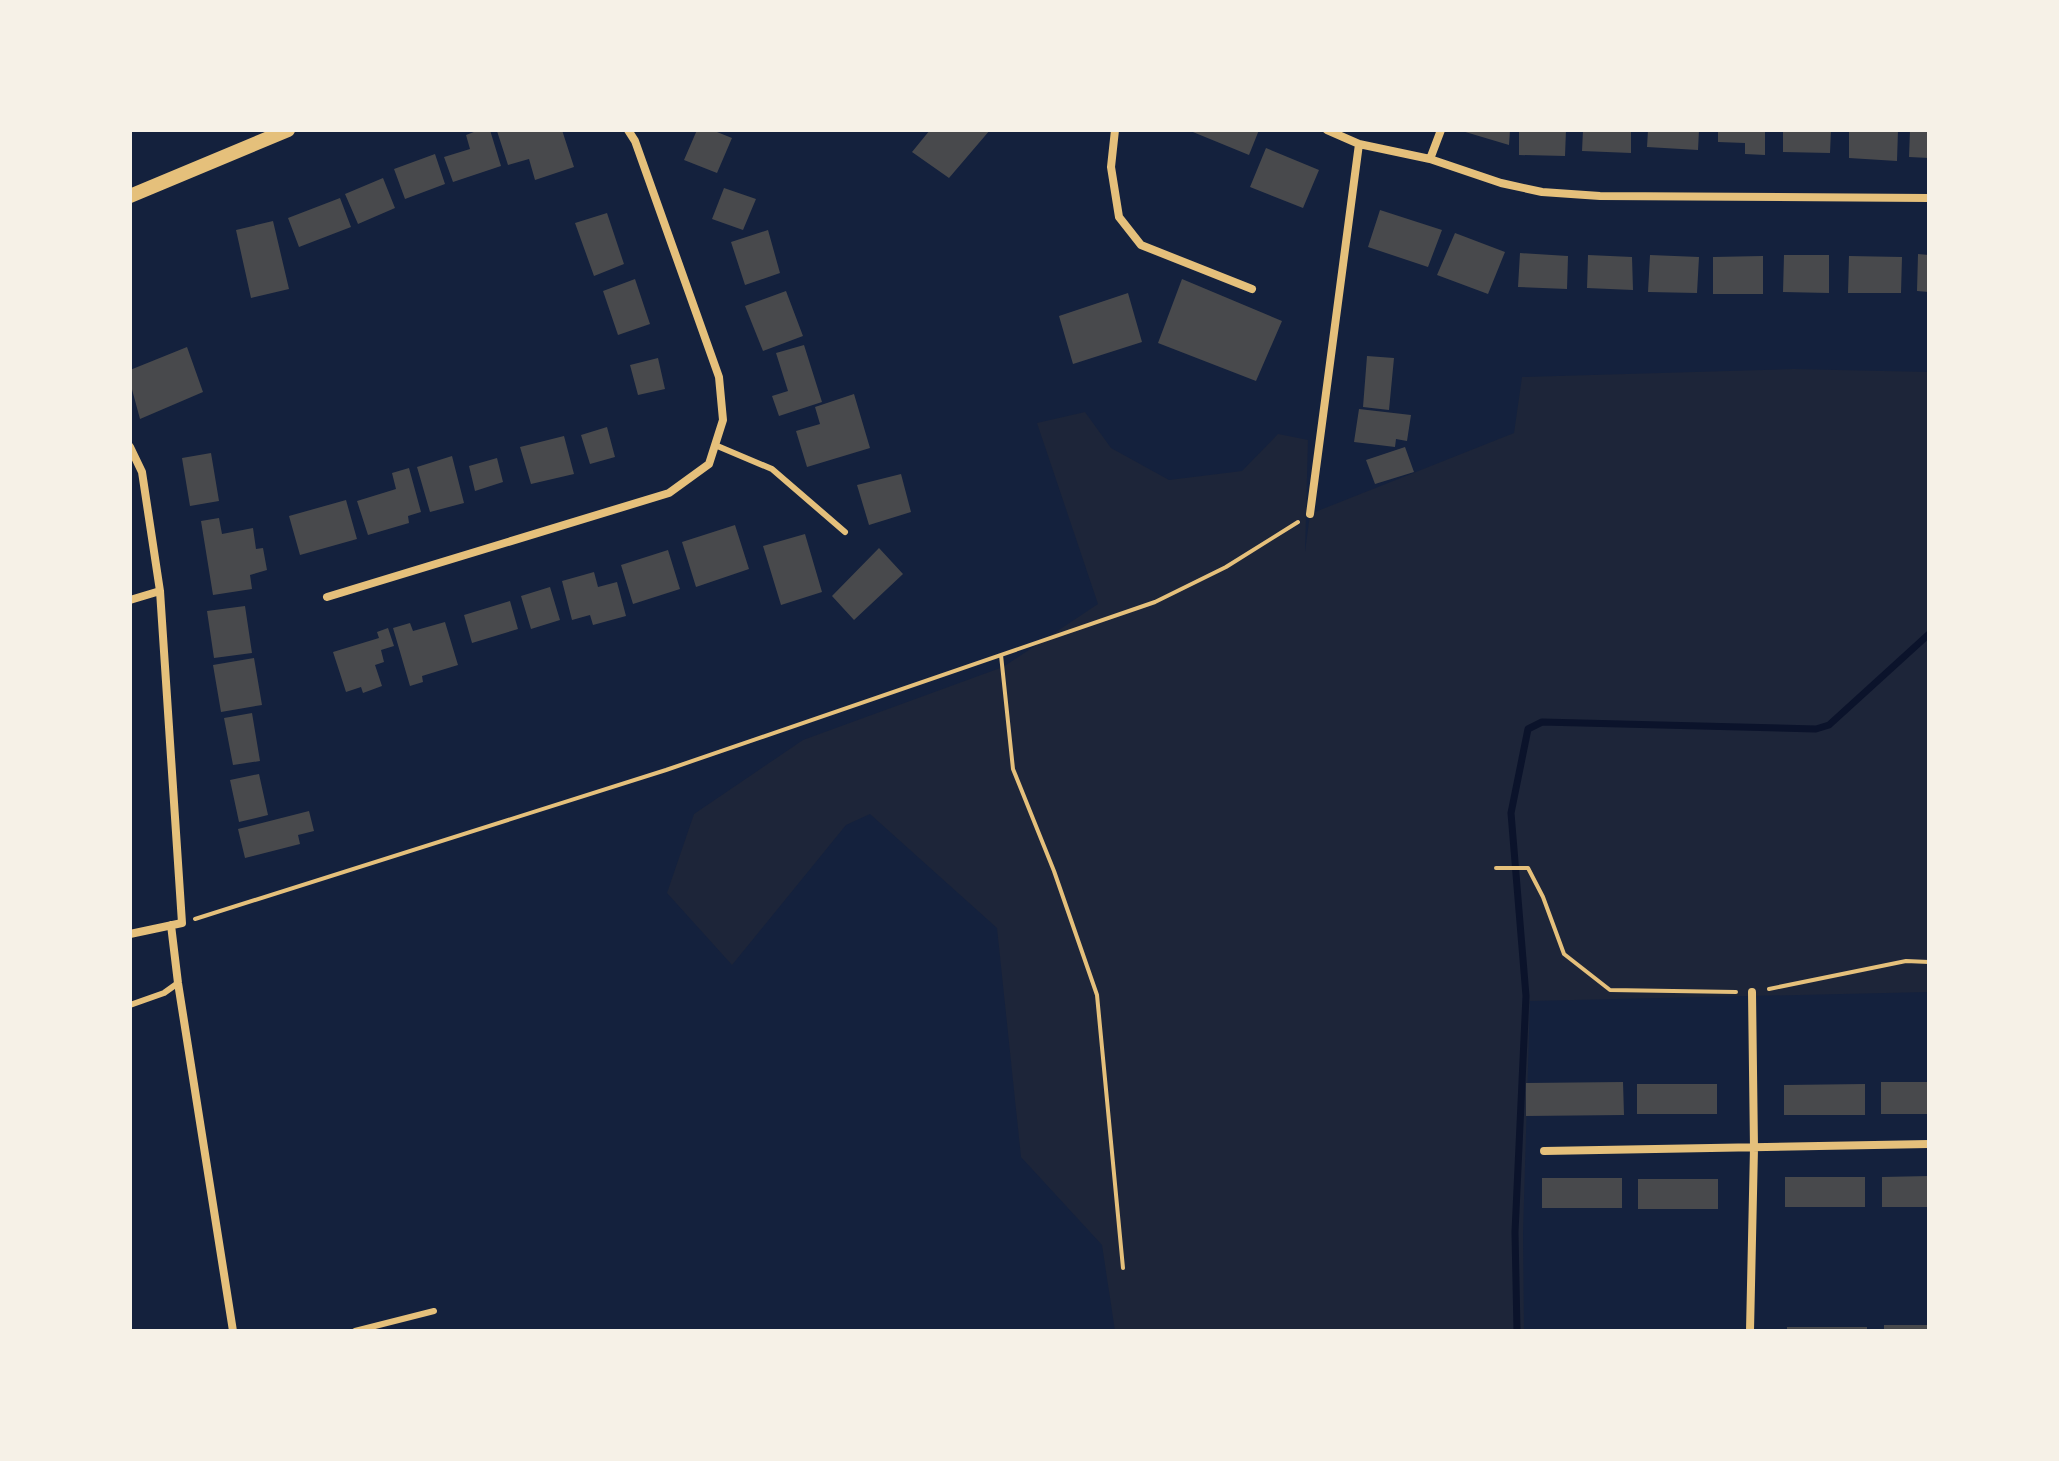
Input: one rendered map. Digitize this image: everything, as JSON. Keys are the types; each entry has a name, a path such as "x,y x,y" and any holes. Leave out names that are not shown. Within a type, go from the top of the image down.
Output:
{"street":[{"path":"130,196 288,130"},
{"path":"327,597 669,493 709,464 723,420 719,377 635,141 628,130"},
{"path":"1115,130 1111,167 1119,217 1141,245 1252,289"},
{"path":"1327,130 1359,144 1430,159 1501,183 1542,192 1600,196 1929,198"},
{"path":"1430,159 1441,130"},
{"path":"1310,514 1359,144"},
{"path":"130,447 142,472 160,591 182,923 130,934"},
{"path":"130,600 160,591"},
{"path":"171,925 233,1331"},
{"path":"1750,1331 1754,1148 1752,992"},
{"path":"1544,1151 1929,1144"}],"lane":[{"path":"715,445 772,469 845,532"},
{"path":"130,1005 164,993 178,983"},
{"path":"355,1331 434,1311"}],"path":[{"path":"182,923 666,770 1155,602 1226,567 1310,514"},
{"path":"1001,655 1013,769 1054,871 1097,995 1123,1268"},
{"path":"1496,868 1528,868 1543,897 1564,954 1610,990 1752,992 1906,961 1929,962"}],"shaded area":[{"path":"1793,369 1929,372 1929,992 1530,1001 1523,1233 1524,1331 1115,1331 1102,1245 1021,1157 997,928 870,814 846,825 732,965 667,893 694,814 803,740 1003,667 1098,604 1037,423 1085,412 1111,448 1169,480 1242,471 1278,434 1308,440 1305,552 1310,514 1514,433 1522,377"}],"building":[{"path":"490,130 501,166 453,182 444,157 470,149 466,135"},
{"path":"499,130 562,130 574,167 535,180 529,159 508,165"},
{"path":"697,130 712,130 732,138 717,173 684,160"},
{"path":"930,130 990,130 949,178 912,152"},
{"path":"1188,130 1259,130 1249,155"},
{"path":"1510,130 1509,145 1462,131"},
{"path":"1519,130 1566,130 1565,156 1519,155"},
{"path":"1583,130 1631,130 1631,153 1582,151"},
{"path":"1648,130 1699,130 1698,150 1647,147"},
{"path":"1718,130 1765,130 1765,155 1745,154 1745,143 1718,142"},
{"path":"1783,130 1831,130 1830,153 1783,152"},
{"path":"1849,130 1898,130 1897,161 1849,158"},
{"path":"1910,130 1929,130 1929,158 1909,157"},
{"path":"1266,148 1319,170 1303,208 1250,187"},
{"path":"435,154 445,184 405,199 394,169"},
{"path":"383,178 395,208 358,224 345,194"},
{"path":"724,188 756,199 743,230 712,219"},
{"path":"340,198 351,227 299,247 288,218"},
{"path":"1380,210 1442,230 1428,267 1368,247"},
{"path":"607,213 624,264 594,276 575,223"},
{"path":"273,221 289,289 251,298 236,230"},
{"path":"768,230 780,273 745,285 731,242"},
{"path":"1455,233 1505,252 1488,294 1437,275"},
{"path":"1520,253 1568,256 1567,289 1518,287"},
{"path":"1918,254 1929,255 1929,292 1917,291"},
{"path":"1588,255 1632,257 1633,290 1587,288"},
{"path":"1650,255 1699,257 1697,293 1648,292"},
{"path":"1784,255 1829,255 1829,293 1783,292"},
{"path":"1763,256 1763,294 1713,294 1713,257"},
{"path":"1849,256 1902,257 1901,293 1848,293"},
{"path":"635,279 650,324 618,335 603,291"},
{"path":"1182,279 1282,321 1256,381 1158,343"},
{"path":"786,291 803,336 763,351 745,306"},
{"path":"1128,293 1142,342 1073,364 1059,316"},
{"path":"804,345 822,402 779,416 772,396 788,391 776,353"},
{"path":"187,347 203,392 140,419 130,370"},
{"path":"1367,356 1394,358 1389,410 1363,407"},
{"path":"658,358 665,389 638,395 630,365"},
{"path":"854,394 870,448 807,467 796,431 820,424 815,407"},
{"path":"1359,409 1411,415 1407,441 1396,439 1395,447 1354,442"},
{"path":"607,427 615,457 590,464 581,435"},
{"path":"564,436 574,474 531,484 520,447"},
{"path":"1405,447 1414,472 1375,484 1366,460"},
{"path":"211,453 219,501 190,506 182,458"},
{"path":"452,456 464,503 430,512 417,467"},
{"path":"497,458 503,482 475,491 469,466"},
{"path":"409,468 421,512 408,516 409,523 368,535 357,501 396,489 392,473"},
{"path":"901,474 911,512 869,525 857,485"},
{"path":"346,500 357,539 300,555 289,516"},
{"path":"219,518 222,534 253,528 256,549 263,548 267,570 250,575 252,589 213,595 201,521"},
{"path":"735,525 749,569 696,587 682,542"},
{"path":"805,534 822,592 781,605 763,546"},
{"path":"879,548 903,574 854,620 832,596"},
{"path":"668,550 680,589 633,604 621,565"},
{"path":"594,572 598,587 617,582 626,616 593,625 590,615 572,620 562,581"},
{"path":"550,587 560,620 531,629 521,596"},
{"path":"510,601 518,629 472,643 464,615"},
{"path":"245,606 252,653 214,658 207,611"},
{"path":"445,622 458,665 422,676 423,682 410,686 393,628 410,623 413,631"},
{"path":"388,628 394,646 381,650 384,662 375,665 382,686 363,693 361,687 346,692 333,652 379,638 377,632"},
{"path":"254,658 262,705 221,712 213,665"},
{"path":"252,713 260,761 233,765 224,718"},
{"path":"259,774 268,815 239,822 230,780"},
{"path":"309,811 314,831 298,835 300,844 245,858 238,829"},
{"path":"1623,1082 1624,1115 1526,1116 1526,1083"},
{"path":"1881,1082 1929,1082 1929,1114 1881,1114"},
{"path":"1637,1084 1717,1084 1717,1114 1637,1114"},
{"path":"1865,1084 1865,1115 1784,1115 1784,1085"},
{"path":"1929,1176 1929,1207 1882,1207 1882,1177"},
{"path":"1785,1177 1865,1177 1865,1207 1785,1207"},
{"path":"1542,1178 1622,1178 1622,1208 1542,1208"},
{"path":"1638,1179 1718,1179 1718,1209 1638,1209"},
{"path":"1884,1325 1929,1325 1929,1331 1884,1331"},
{"path":"1787,1327 1867,1327 1867,1331 1787,1331"}],"waterway":[{"path":"1517,1331 1515,1232 1526,996 1511,813 1528,729 1542,722 1816,729 1829,725 1929,634"}]}
